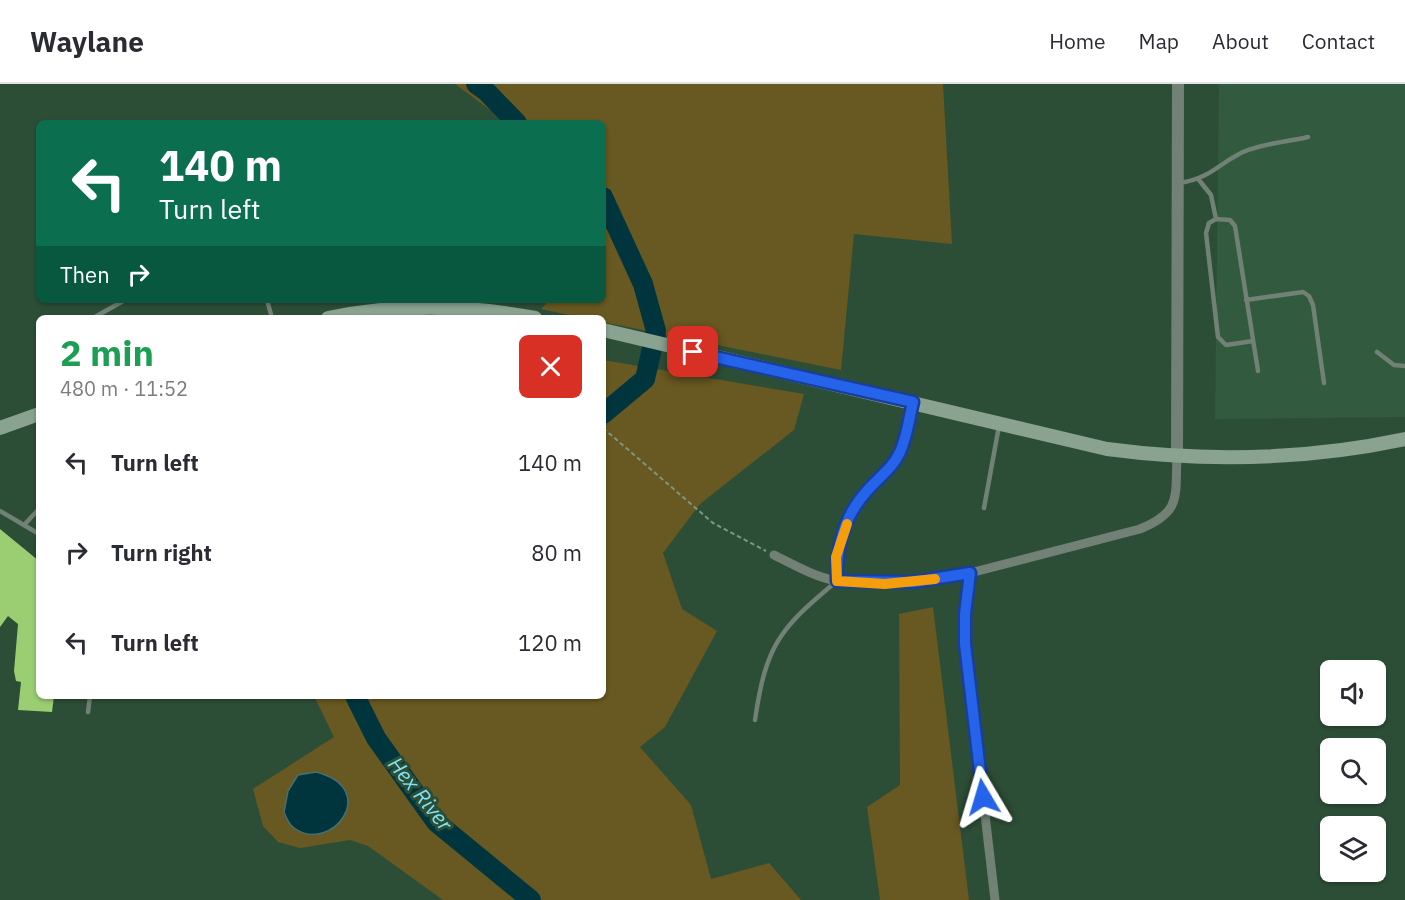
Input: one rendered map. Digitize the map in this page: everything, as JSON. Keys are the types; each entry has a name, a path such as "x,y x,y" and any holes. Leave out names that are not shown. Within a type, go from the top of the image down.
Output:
{"main road":[{"path":"349,315 392,309 441,308 474,309 515,315"},
{"path":"606,331 913,402 1076,444 1177,456 1259,458 1352,449 1405,439"},
{"path":"0,428 36,415"}],"street":[{"path":"774,555 813,574 837,581 913,582 970,573 1140,529 1162,520 1175,498 1177,456 1178,84"},
{"path":"970,573 965,614 965,644 995,900"}],"lane":[{"path":"1177,184 1199,180 1240,153 1256,147 1308,137"},
{"path":"1199,180 1211,195 1216,219"},
{"path":"1253,341 1226,345 1220,342 1218,337 1206,232 1209,223 1216,219 1230,220 1235,226 1258,370"},
{"path":"1246,300 1303,292 1309,296 1313,305 1324,383"},
{"path":"98,315 120,303"},
{"path":"1377,352 1394,364 1405,366"},
{"path":"755,720 761,680 769,655 781,634 796,616 837,581 836,557 841,537 857,504 890,469 900,453 913,402"},
{"path":"984,508 999,424"},
{"path":"0,511 36,532"},
{"path":"24,525 36,511"},
{"path":"88,712 90,699"}],"path":[{"path":"606,431 713,523 774,555"}],"shaded area":[{"path":"455,84 943,84 952,244 854,234 841,370 606,323 606,315 570,315 541,309 547,303 606,303 606,120 504,120"},
{"path":"1219,84 1405,84 1405,417 1215,419"},
{"path":"606,361 804,394 794,430 700,504 663,553 682,609 717,631 665,727 640,747 691,805 711,879 769,863 801,900 443,900 368,846 350,840 300,848 278,842 263,826 253,789 334,737 315,699 606,699"},
{"path":"933,607 969,900 880,900 867,807 900,785 899,614"}],"water":[{"path":"316,772 336,780 346,792 348,804 344,816 335,827 322,833 308,834 292,827 284,812 288,791 298,775"}],"building":[{"path":"0,529 36,559 36,699 54,699 52,712 18,710 21,682 16,681 14,671 18,624 8,616 0,627"}],"waterway":[{"name":"Hex River","path":"476,84 514,120"},
{"name":"Hex River","path":"606,204 643,284 656,331 645,379 606,412"},
{"name":"Hex River","path":"356,699 376,738 436,822 531,900"}],"slow traffic":[{"path":"847,524 836,557 837,581 885,584 935,579"}],"route":[{"path":"693,352 790,376 913,402 900,453 890,469 866,491 841,537 836,557 837,581 885,584 970,573 965,614 965,644 983,797"}]}
